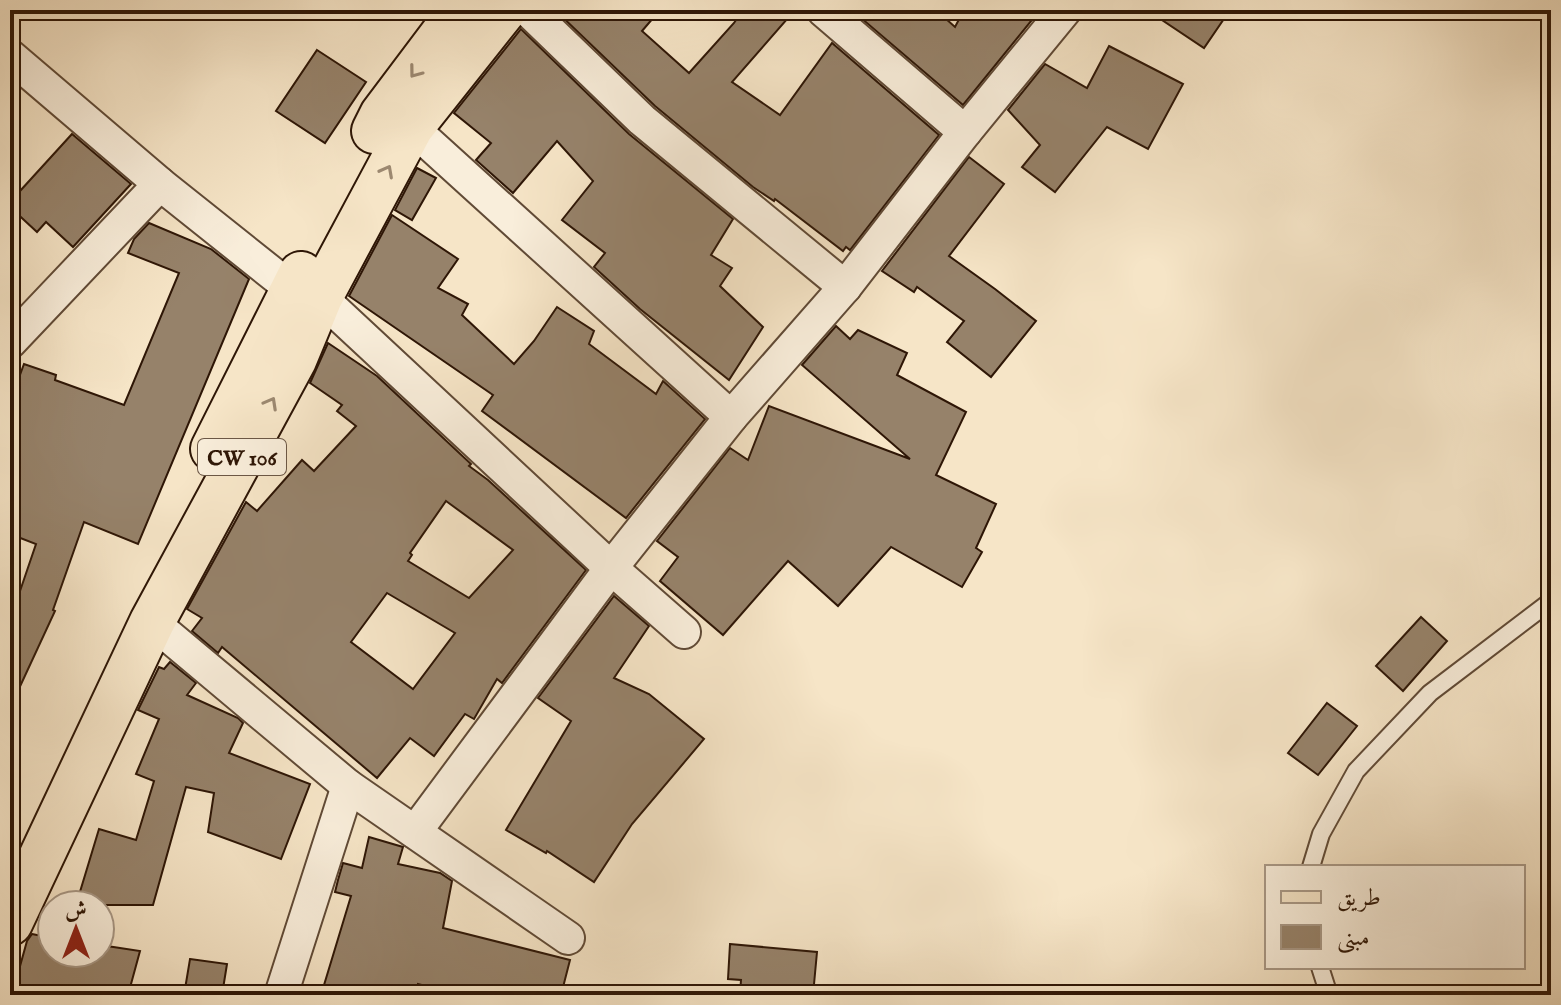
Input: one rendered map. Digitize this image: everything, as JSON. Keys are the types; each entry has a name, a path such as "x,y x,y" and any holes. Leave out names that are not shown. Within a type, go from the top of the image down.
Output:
{"main road":[{"name":"CW 106","path":"10,923 152,622 294,360 307,293 382,115 461,10"},
{"name":"CW 106","path":"10,867 140,595 307,293 411,127 504,10"}],"street":[{"path":"528,10 642,120 845,287"},
{"path":"823,10 965,132"},
{"path":"415,832 611,568 731,417 845,287 965,132 1065,10"},
{"path":"10,56 160,184 307,293 684,632"},
{"path":"411,127 731,417"},
{"path":"10,342 160,184"},
{"path":"152,622 348,786 568,938"},
{"path":"281,995 348,786"}],"lane":[{"path":"1312,865 1321,834 1356,771 1430,693 1551,601"},
{"path":"1321,969 1329,995"}],"building":[{"path":"555,10 660,10 642,31 689,73 743,10 795,10 732,82 780,115 832,43 939,135 850,250 846,247 843,251 775,199 753,187 655,106"},
{"path":"936,10 955,27 964,10 1040,10 963,105 854,12"},
{"path":"1147,10 1230,10 1204,48"},
{"path":"521,29 629,134 733,219 711,255 732,268 720,286 763,327 729,380 640,309 594,267 605,253 562,220 593,181 557,141 513,193 476,160 491,143 454,113"},
{"path":"1109,46 1183,84 1148,149 1107,127 1055,192 1022,167 1040,145 1008,110 1045,64 1087,88"},
{"path":"317,50 366,82 325,143 276,111"},
{"path":"72,134 131,184 73,247 46,222 37,232 10,207 10,202"},
{"path":"969,157 1004,184 949,256 1036,321 991,377 947,342 964,321 917,287 914,292 882,271"},
{"path":"417,168 436,178 412,220 395,210"},
{"path":"392,215 458,259 438,288 468,304 462,315 514,364 557,307 594,331 589,344 656,394 663,381 705,419 626,518 482,411 493,395 349,296"},
{"path":"149,223 211,249 249,279 138,544 84,522 55,611 10,708 10,590 19,594 36,544 10,534 10,402 24,364 56,375 55,380 124,405 179,273 128,253 134,239"},
{"path":"836,326 850,339 858,330 907,353 897,375 966,412 936,475 996,504 976,548 982,552 962,587 891,547 838,606 788,561 723,635 660,581 678,557 657,541 730,448 748,460 769,406 910,459 802,365"},
{"path":"328,343 377,376 471,464 469,466 586,570 502,683 497,679 474,719 465,714 434,756 410,738 377,778 222,647 218,653 192,631 202,618 187,609 246,502 257,511 302,460 314,471 356,426 337,411 342,405 310,383","holes":["446,501 513,550 469,598 408,561 412,555 410,553","387,593 455,633 413,689 351,642"]},
{"path":"614,596 649,626 614,678 649,694 704,739 632,824 594,882 547,851 506,830 571,721 538,698"},
{"path":"1421,617 1447,641 1403,691 1376,666"},
{"path":"170,662 196,683 187,695 243,723 229,753 310,784 281,859 208,832 214,793 186,787 153,905 116,905 116,889 81,889 99,829 136,840 154,781 136,774 159,719 138,710 159,667 164,669"},
{"path":"1327,703 1357,726 1318,775 1288,753"},
{"path":"369,837 403,847 398,864 440,873 452,881 443,928 570,960 561,995 461,995 418,984 417,995 321,995 351,896 335,892 343,863 362,868"},
{"path":"32,934 36,935 36,969 116,969 116,947 140,951 128,995 12,995 27,941"},
{"path":"730,944 817,952 813,995 740,995 741,980 728,979"},
{"path":"190,959 227,964 222,995 184,995"}]}
